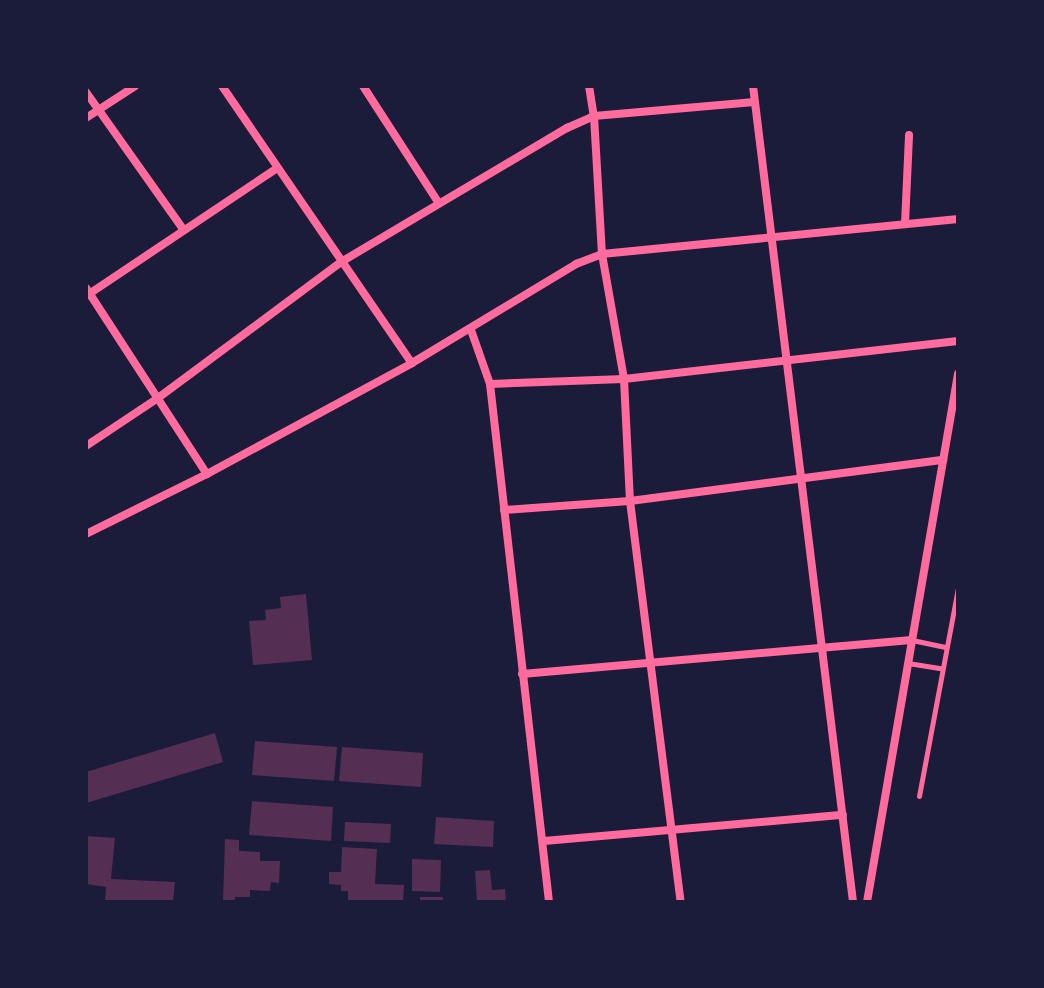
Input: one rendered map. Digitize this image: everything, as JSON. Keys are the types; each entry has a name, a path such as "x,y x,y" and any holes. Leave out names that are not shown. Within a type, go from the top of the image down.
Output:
{"street":[{"path":"86,118 135,86"},
{"path":"222,86 412,363"},
{"path":"363,86 438,202"},
{"path":"589,86 594,116 602,254 624,379 630,501 653,661 681,902"},
{"path":"753,86 774,237 853,902"},
{"path":"86,92 183,229"},
{"path":"86,446 158,398 341,262 438,202 594,116 754,102"},
{"path":"905,224 909,135"},
{"path":"207,474 87,292 277,168"},
{"path":"86,534 207,474 412,363 471,330 534,288 602,254 958,219"},
{"path":"471,330 490,384 549,902"},
{"path":"490,384 624,379 958,341"},
{"path":"867,902 958,374"},
{"path":"504,510 630,501 943,460"},
{"path":"522,674 912,640"},
{"path":"544,841 843,815"}],"lane":[{"path":"919,796 958,587"},
{"path":"912,640 945,647"},
{"path":"908,663 941,668"}],"building":[{"path":"306,594 312,660 253,665 249,621 266,620 265,610 281,608 280,597"},
{"path":"215,733 223,762 86,803 86,772"},
{"path":"255,741 337,747 334,781 252,775"},
{"path":"342,747 423,753 421,787 339,781"},
{"path":"252,801 333,807 331,841 249,835"},
{"path":"436,817 494,821 493,847 434,844"},
{"path":"345,822 391,824 390,843 344,841"},
{"path":"86,836 115,838 111,879 175,882 173,902 105,902 106,887 86,884"},
{"path":"225,839 239,840 239,851 260,852 260,861 280,861 279,883 271,882 270,891 250,890 250,897 235,897 235,902 223,902"},
{"path":"342,847 377,849 375,884 404,885 403,902 348,902 348,891 341,891 341,885 329,884 329,872 341,872"},
{"path":"412,859 441,860 440,892 412,891"},
{"path":"490,870 492,890 505,889 506,902 477,902 475,871"},
{"path":"420,897 443,897 443,902 420,902"}]}
